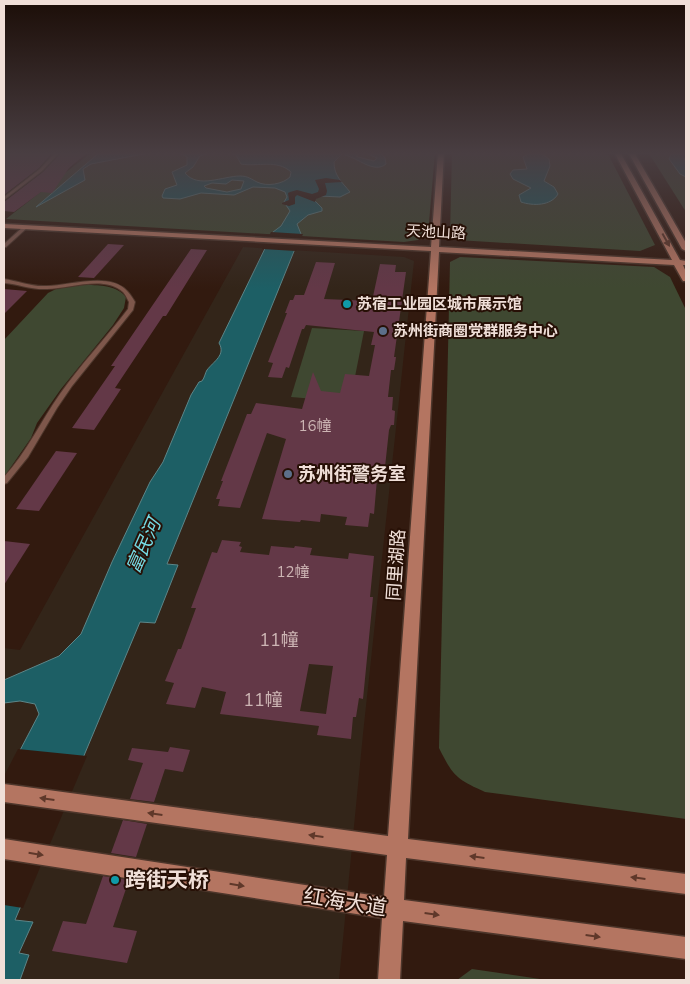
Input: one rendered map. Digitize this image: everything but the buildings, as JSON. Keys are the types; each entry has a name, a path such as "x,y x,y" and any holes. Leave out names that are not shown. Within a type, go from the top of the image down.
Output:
{"street":[{"name":"同里湖路","path":"389,980 438,198"},
{"path":"644,198 680,261 686,279"},
{"path":"657,198 686,249"},
{"path":"4,224 26,227 246,237"},
{"path":"4,224 246,237"},
{"name":"天池山路","path":"246,237 680,261 686,258"},
{"path":"4,793 397,847 686,884"},
{"name":"红海大道","path":"4,849 393,909 686,948"}],"lane":[{"path":"4,246 26,227"},
{"path":"10,235 16,235"},
{"path":"4,281 45,288 89,282 108,283 125,291 132,302 131,310 74,380 54,408 32,448 16,470 4,481"}],"shaded area":[{"path":"243,247 404,257 414,261 363,734 339,980 4,980 4,648 20,650"}],"green space":[{"path":"33,198 431,198 428,234 418,240 404,242 6,219"},
{"path":"451,198 631,198 655,245 640,251 457,240 450,235"},
{"path":"677,198 686,198 686,212"},
{"path":"460,257 654,267 670,277 686,310 686,819 485,792 456,776 439,748 450,262"},
{"path":"80,285 105,286 117,290 126,297 124,308 113,325 61,389 37,423 31,438 4,477 4,340 48,293 56,289"},
{"path":"312,328 364,331 350,402 291,397"},
{"path":"472,969 547,980 457,980"}],"water":[{"path":"47,198 52,198 36,207"},
{"name":"富民河","path":"286,198 317,198 314,200 322,208 322,211 308,215 297,224 301,234 167,564 178,565 155,623 140,622 15,920 33,922 19,953 29,955 20,980 4,980 4,781 39,714 35,704 20,701 4,703 4,680 59,656 81,634 112,562 150,482 163,462 191,395 220,354 221,347 219,343 273,232 281,226 290,211 284,202"},
{"path":"520,198 555,198 541,204 521,202"}],"pier":[{"path":"289,198 295,198 295,204 289,206 282,204 282,203 289,200"},
{"path":"305,198 319,198 315,202"},
{"path":"271,232 303,234 296,251 262,249"},
{"path":"18,749 87,756 23,908 4,905 4,776"}],"place":[{"name":"苏宿工业园区城市展示馆","path":"347,304"},
{"name":"苏州街商圈党群服务中心","path":"383,331"},
{"name":"苏州街警务室","path":"288,474"},
{"name":"跨街天桥","path":"115,880"}]}
